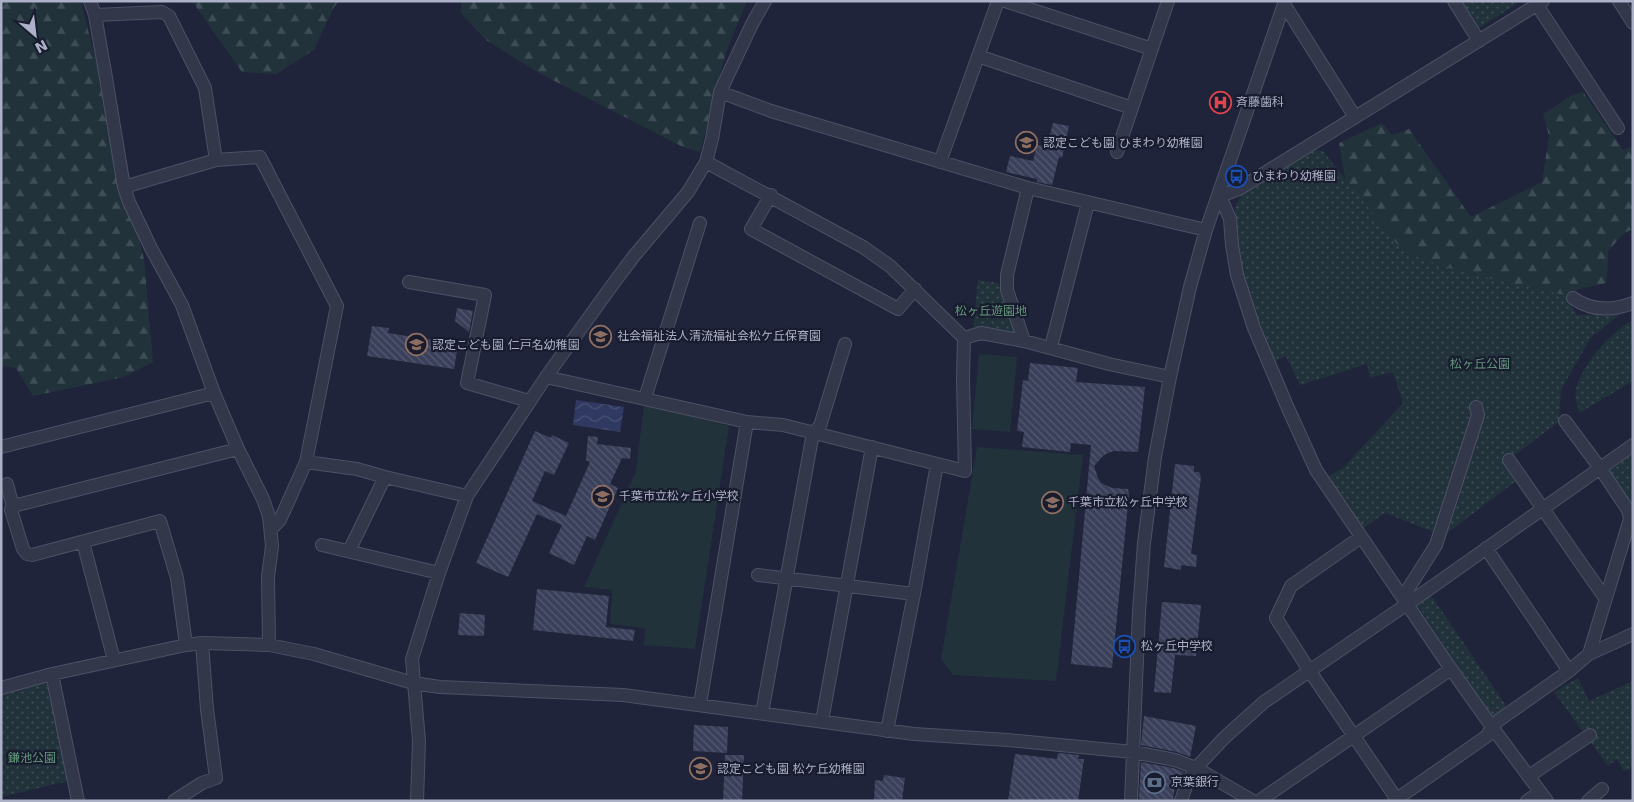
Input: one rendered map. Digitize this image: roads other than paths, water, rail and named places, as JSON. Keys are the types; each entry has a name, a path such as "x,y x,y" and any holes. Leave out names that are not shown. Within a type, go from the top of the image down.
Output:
{"street":[{"path":"90,1 95,15 124,187 129,202 150,248 182,305 214,393 269,516 272,546 268,578 269,646"},
{"path":"417,801 419,741 412,660 439,573 468,496 546,377 634,256 688,192 706,162 720,92 765,1"},
{"path":"940,162 998,1"},
{"path":"1005,1 1152,49"},
{"path":"1117,152 1168,1"},
{"path":"1454,1 1479,41"},
{"path":"1619,1 1633,23"},
{"path":"1284,2 1356,117"},
{"path":"1131,801 1144,543 1155,457 1170,377 1190,287 1206,230 1284,2"},
{"path":"1218,197 1239,189 1540,3 1618,128"},
{"path":"95,15 162,12 169,16 205,88 216,160"},
{"path":"978,56 1132,108"},
{"path":"720,92 771,111 1028,188 1206,230"},
{"path":"124,187 216,160 260,157 337,306 306,462 280,520 271,529"},
{"path":"546,377 747,422 782,425 965,471 964,338 890,266 864,246 706,162"},
{"path":"1024,341 1007,290 1007,275 1028,188"},
{"path":"771,196 751,229 898,309 915,289"},
{"path":"1218,197 1230,219 1232,246 1242,293 1254,328 1316,470 1451,669 1544,796 1527,801"},
{"path":"1051,347 1088,203"},
{"path":"645,398 700,223"},
{"path":"409,282 485,296 467,383 529,401"},
{"path":"1573,298 1582,304 1600,309 1631,303"},
{"path":"964,338 981,333 1024,341 1109,364 1170,377"},
{"path":"762,713 813,432 820,426 845,344"},
{"path":"1,448 214,393"},
{"path":"1405,600 1436,545 1478,416 1476,406"},
{"path":"1564,421 1600,468 1628,510 1630,519 1589,654"},
{"path":"700,704 747,422"},
{"path":"1180,801 1187,783 1196,768 1224,738 1264,702 1405,600 1486,548 1633,446"},
{"path":"822,721 872,447"},
{"path":"13,507 238,449"},
{"path":"1509,460 1605,598"},
{"path":"306,462 357,469 468,496"},
{"path":"887,731 937,464"},
{"path":"349,551 385,477"},
{"path":"7,484 13,507 11,510 22,549 27,554 32,555 160,522 177,578 186,645"},
{"path":"1361,537 1290,586 1276,618 1396,800 1487,736 1499,720 1569,671 1589,654 1633,634"},
{"path":"83,542 114,660"},
{"path":"322,545 439,573"},
{"path":"1486,548 1569,671"},
{"path":"758,575 914,594"},
{"path":"174,801 202,783 216,778 207,709 202,643"},
{"path":"1,688 52,674 186,645 202,643 269,646 314,654 413,683 440,687 623,695 887,731 1133,752 1175,760 1196,768 1253,801"},
{"path":"1259,801 1451,669"},
{"path":"52,674 78,801"},
{"path":"1529,776 1590,735"},
{"path":"1588,801 1602,789"}],"water":[{"path":"576,400 624,407 620,432 573,425"}],"place":[{"name":"斉藤歯科","path":"1220,102"},
{"name":"認定こども園 ひまわり幼稚園","path":"1027,143"},
{"name":"ひまわり幼稚園","path":"1236,176"},
{"name":"社会福祉法人清流福祉会松ケ丘保育園","path":"601,336"},
{"name":"認定こども園 仁戸名幼稚園","path":"416,345"},
{"name":"千葉市立松ヶ丘小学校","path":"603,496"},
{"name":"千葉市立松ヶ丘中学校","path":"1052,502"},
{"name":"松ヶ丘中学校","path":"1125,646"},
{"name":"認定こども園 松ケ丘幼稚園","path":"701,769"},
{"name":"京葉銀行","path":"1155,782"}],"park label":[{"name":"松ヶ丘遊園地","path":"991,311"},
{"name":"松ヶ丘公園","path":"1480,364"},
{"name":"鎌池公園","path":"32,758"}]}
